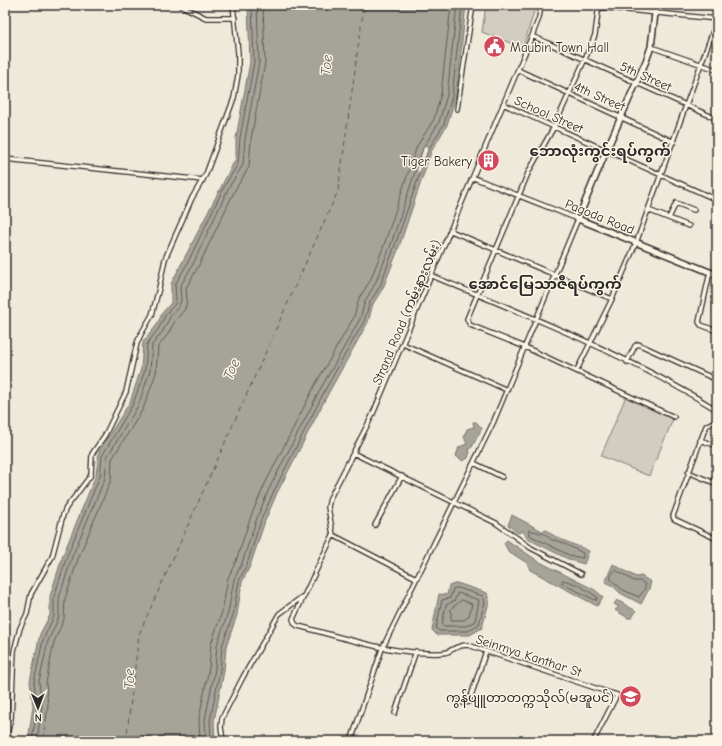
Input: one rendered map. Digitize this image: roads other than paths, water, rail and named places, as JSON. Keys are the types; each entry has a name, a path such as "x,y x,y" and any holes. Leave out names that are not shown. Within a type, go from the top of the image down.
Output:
{"main road":[{"path":"578,219 651,47 656,5"},
{"name":"Pagoda Road","path":"578,219 717,275"}],"street":[{"path":"180,5 206,18 235,18"},
{"path":"5,741 11,719 14,651 20,628 27,614 31,594 50,561 66,508 91,475 92,454 105,435 126,392 140,334 152,315 165,259 172,238 203,180 218,145 234,98 238,67 233,5"},
{"path":"457,109 472,5"},
{"name":"Strand Road (ကမ်းနားလမ်း)","path":"333,535 328,507 330,498 372,416 403,344 474,178 532,36 539,18 541,5"},
{"path":"576,370 612,299 636,242 674,142 717,19 578,5"},
{"path":"599,6 595,35 585,59 554,127 529,171 466,319 468,322 525,346 674,417"},
{"name":"5th Street","path":"532,36 717,119"},
{"path":"651,47 717,70"},
{"name":"4th Street","path":"518,70 621,116 674,142"},
{"name":"School Street","path":"503,104 717,200"},
{"path":"5,158 203,180"},
{"name":"Pagoda Road","path":"474,178 578,219"},
{"path":"669,218 676,203 694,210"},
{"path":"648,210 689,226"},
{"path":"350,741 382,649 474,463 507,390 578,219"},
{"path":"451,231 612,299"},
{"path":"710,272 699,322 702,325 717,331"},
{"path":"432,276 590,344 717,410"},
{"path":"403,344 507,390"},
{"path":"627,362 634,346 638,344 717,380"},
{"path":"717,420 707,424 688,472 673,517 717,539"},
{"path":"700,440 717,446"},
{"path":"353,453 454,501 496,523 531,548 581,574"},
{"path":"474,463 502,477"},
{"path":"688,472 717,484"},
{"path":"376,525 402,476"},
{"path":"223,741 221,727 222,718 242,677 280,614 304,595 333,535 416,578"},
{"name":"Seinmya Kanthar St","path":"304,595 294,616 293,622 298,626 382,649 444,653 459,645 468,645 617,695 594,741"},
{"path":"395,713 416,651"},
{"path":"452,700 464,703 469,702 486,651"}],"water":[{"name":"Toe","path":"248,5 466,5 456,96 447,125 431,152 398,250 383,288 373,304 368,322 329,392 277,493 265,521 250,566 242,582 237,615 226,647 224,671 214,721 215,741 28,741 33,706 30,681 40,634 50,615 50,596 63,555 96,475 99,451 130,402 141,369 143,342 156,326 163,312 171,303 171,284 236,158 236,138 250,62"},
{"path":"473,422 476,422 482,428 472,447 469,449 470,452 468,458 463,461 456,456 459,447 467,444 464,437 467,429 474,427"},
{"path":"512,515 542,531 546,530 561,539 589,551 584,564 570,560 528,539 523,531 518,533 508,525"},
{"path":"507,540 538,561 595,590 603,597 597,606 530,570 527,563 508,551 504,543"},
{"path":"613,564 636,577 641,576 651,582 641,604 620,593 613,586 605,582"},
{"path":"457,583 487,593 489,602 482,628 470,635 437,635 432,630 439,594 447,595 449,586"},
{"path":"617,600 636,611 632,618 628,618 615,610 619,607 614,604"}],"place":[{"name":"Maubin Town Hall","path":"495,47"},
{"name":"Tiger Bakery","path":"488,161"},
{"name":"ကွန်ပျူတာတက္ကသိုလ်(မအူပင်)","path":"630,697"}],"district":[{"name":"ဘောလုံးကွင်းရပ်ကွက်","path":"600,151"},
{"name":"အောင်မြေသာဇီရပ်ကွက်","path":"545,284"}]}
